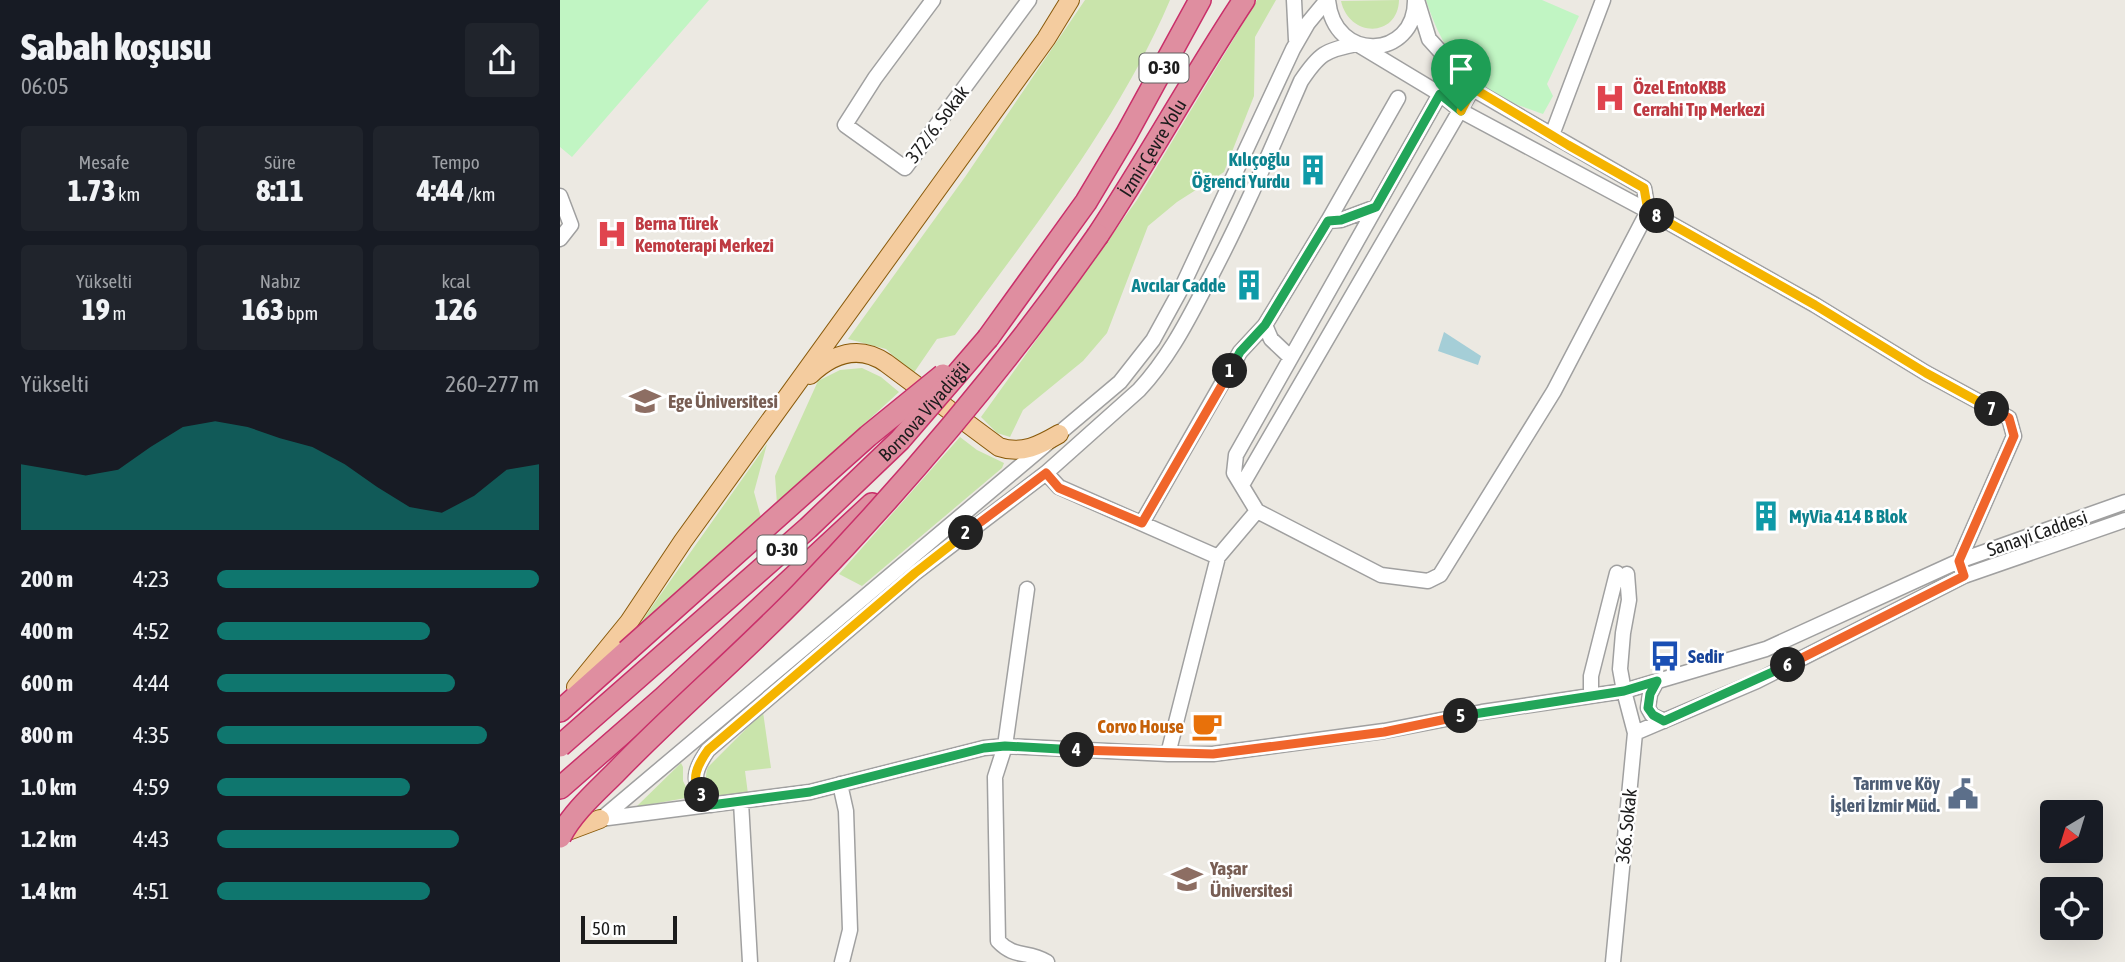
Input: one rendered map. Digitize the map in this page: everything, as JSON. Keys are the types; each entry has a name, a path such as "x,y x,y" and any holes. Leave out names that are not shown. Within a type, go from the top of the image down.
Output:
{"highway":[{"path":"1179,40 1194,0"},
{"name":"Bornova Viyadüğü","path":"560,746 808,528 900,440 988,338 1086,202 1200,0"},
{"name":"O-30","path":"1205,59 1232,0"},
{"path":"1205,59 1244,0"},
{"name":"İzmir Çevre Yolu","path":"1098,235 1163,134 1205,59"},
{"name":"Bornova Viyadüğü","path":"560,788 780,591 938,441 1002,366 1098,235"},
{"path":"560,709 869,436 988,338"},
{"name":"O-30","path":"560,836 584,805 631,756 801,593 938,441"}],"main road":[{"path":"560,709 629,622 683,541 1031,60 1070,0"},
{"path":"787,397 817,368 834,358 859,352 876,356 999,447 1017,451 1030,449 1059,434"},
{"path":"560,836 600,819"}],"street":[{"name":"372/6. Sokak","path":"933,0 875,78 845,125 905,168 1029,0"},
{"path":"1294,0 1297,42"},
{"path":"560,847 600,819 1120,382 1153,340 1181,289 1297,42 1308,23 1328,0"},
{"path":"1328,0 1329,14 1335,27 1345,37 1440,94 1461,111 1648,211 1815,305 1926,373 2009,418 2014,436 1959,561 1964,576"},
{"path":"711,805 697,789 695,774 708,750 915,573 1046,473 1153,375 1178,338 1233,235 1301,81 1316,58 1330,49 1357,44 1372,47 1387,44 1400,37 1410,25 1416,0"},
{"path":"1416,0 1429,38 1473,88 1644,188 1648,211 1554,391 1440,575 1428,581 1381,575 1257,511 1234,473 1236,455 1440,94"},
{"path":"1552,135 1603,0"},
{"path":"1242,485 1473,88"},
{"path":"1142,523 1240,352 1265,325 1398,98"},
{"path":"560,196 571,225 560,239"},
{"path":"1328,221 1341,220 1376,207"},
{"path":"1265,325 1271,339 1290,357"},
{"path":"1046,473 1059,488 1218,557"},
{"name":"Sanayi Caddesi","path":"600,819 741,803 810,792 984,748 1005,746 1213,754 1384,732 1482,712 1624,691 1766,649 1959,561 2125,502"},
{"path":"1168,754 1218,557 1257,511"},
{"name":"Sanayi Caddesi","path":"1635,733 1756,681 1964,576 2125,520"},
{"name":"366. Sokak","path":"1591,696 1591,676 1622,573 1629,600 1620,669 1635,733 1613,962"},
{"path":"1027,589 1005,746 995,777 998,941 1008,952 1036,956 1047,962"},
{"path":"1657,681 1650,694 1648,708 1653,715 1664,721"},
{"path":"840,784 846,811 850,930 842,962"},
{"path":"741,803 750,962"}],"green space":[{"path":"560,0 709,0 572,157 560,147"},
{"path":"1085,0 1170,0 1125,89 1044,214 955,335 937,339 913,374 886,349 848,339 965,177"},
{"path":"1257,0 1276,0 1255,37 1254,96 1224,172 1177,202 1148,226 1107,333 1083,361 1023,410 1010,437 997,433 981,417 1137,200"},
{"path":"1399,0 1397,12 1391,21 1373,29 1353,22 1341,1"},
{"path":"1426,0 1542,0 1579,16 1547,84 1553,96 1543,114 1495,96 1472,80 1447,48"},
{"path":"862,368 881,377 899,392 777,504 775,476 818,381 840,370"},
{"path":"960,437 977,450 1004,463 1002,468 862,586 839,574"},
{"path":"767,444 754,492 762,521 627,642"},
{"path":"763,712 771,768 745,771 748,794 719,797 708,784 708,767"},
{"path":"681,763 683,781 691,797 636,807"}],"water":[{"path":"1444,332 1481,356 1478,365 1438,351"}],"place":[{"name":"Özel EntoKBB Cerrahi Tıp Merkezi","path":"1610,98"},
{"name":"Kılıçoğlu Öğrenci Yurdu","path":"1313,170"},
{"name":"Berna Türek Kemoterapi Merkezi","path":"612,234"},
{"name":"Avcılar Cadde","path":"1249,285"},
{"name":"Ege Üniversitesi","path":"645,401"},
{"name":"MyVia 414 B Blok","path":"1766,516"},
{"name":"Sedir","path":"1665,656"},
{"name":"Corvo House","path":"1207,726"},
{"name":"Tarım ve Köy İşleri İzmir Müd.","path":"1963,794"},
{"name":"Yaşar Üniversitesi","path":"1187,879"}],"route":[{"path":"1473,88 1644,188 1648,211 1815,305 1926,373 2009,418 2014,436 1959,561 1964,576 1756,681 1664,721 1653,715 1648,708 1650,694 1657,681 1624,691 1482,712 1384,732 1213,754 1005,746 984,748 810,792 711,805 697,789 695,774 708,750 915,573 1046,473 1059,488 1142,523 1240,352 1265,325 1328,221 1341,220 1376,207 1440,94 1461,111 1473,88"}]}
